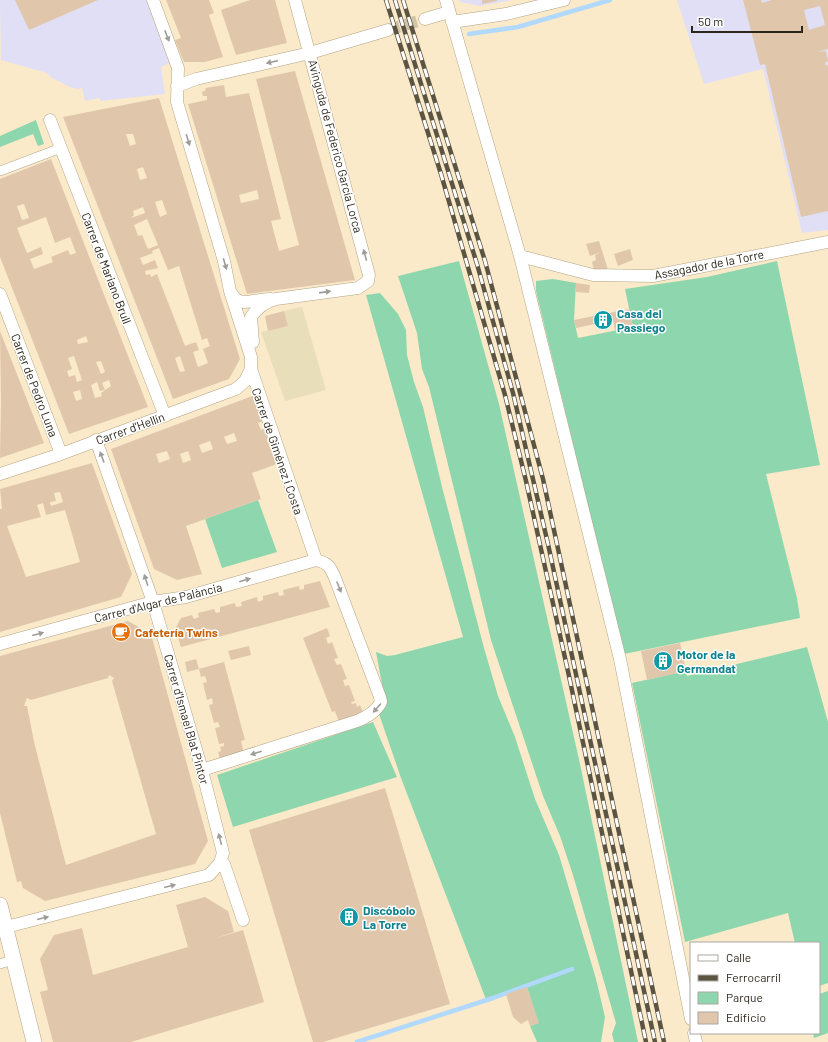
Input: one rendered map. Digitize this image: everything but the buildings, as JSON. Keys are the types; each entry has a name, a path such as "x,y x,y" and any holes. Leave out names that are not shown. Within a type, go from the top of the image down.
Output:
{"street":[{"name":"Carrer de Giménez i Costa","path":"153,0 178,68 177,102 224,261 230,291 251,363 316,560"},
{"name":"Avinguda de Federico García Lorca","path":"276,299 358,288 368,281 369,270 295,0"},
{"path":"425,19 449,11 506,14 564,0"},
{"path":"449,11 520,256 620,659 690,1014"},
{"path":"177,86 196,79 310,53 388,30"},
{"name":"Carrer de Mariano Brull","path":"50,120 165,416"},
{"path":"0,171 61,148"},
{"name":"Assagador de la Torre","path":"520,256 593,275 653,276 828,242"},
{"path":"230,291 234,299 243,303 261,299 276,299"},
{"name":"Carrer de Pedro Luna","path":"0,294 61,454"},
{"path":"251,363 253,339 250,323 251,317 259,308 276,299"},
{"name":"Carrer d'Hellín","path":"0,474 61,454 236,390 246,381 251,363"},
{"name":"Carrer d'Ismael Blat Pintor","path":"96,440 153,602 222,844 223,854 220,863"},
{"path":"202,770 357,721 372,713 381,702 330,566 325,562 316,560"},
{"name":"Carrer d'Algar de Palància","path":"0,644 153,602 186,597 316,560"},
{"path":"6,927 198,879 209,875 220,863 224,864 243,920"},
{"path":"0,905 6,927 7,962 34,1042"}],"shaded area":[{"path":"0,0 146,0 170,63 161,67 165,94 100,101 100,98 85,101 82,88 77,89 70,87 52,78 47,73 1,60"},
{"path":"459,0 512,0 480,6 460,2"},
{"path":"677,0 828,0 828,230 802,233 763,69 704,84"}],"green space":[{"path":"36,120 44,144 38,146 33,134 0,147 0,136"},
{"path":"459,261 499,404 580,764 638,1042 614,1042 612,1034 616,1023 573,875 560,836 543,796 491,640 429,387 422,369 417,333 398,276"},
{"path":"777,261 820,465 766,474 797,598 800,618 624,654 536,291 536,281 553,279 576,283 574,320 578,338 633,327 625,289 707,277"},
{"path":"380,293 398,314 406,330 407,355 414,382 423,407 442,487 498,696 515,737 535,799 559,855 596,979 605,1017 601,1042 537,1042 530,1026 538,1023 527,987 487,1002 401,778 378,711 385,700 376,652 387,656 395,655 463,637 366,295"},
{"path":"258,500 277,552 222,568 205,519"},
{"path":"807,647 828,722 828,983 820,986 820,942 795,942 788,913 685,942 632,683 686,671 687,676"},
{"path":"373,722 397,777 233,827 217,775"},
{"path":"828,991 828,1033 814,1038 813,1034 820,1034 820,994"}],"sand":[{"path":"302,307 326,390 285,401 261,332 288,326 284,311"}],"waterway":[{"path":"469,34 518,27 610,0"},
{"path":"357,1042 493,998 572,969"}],"tunnel":[{"path":"388,30 425,19"}],"railway":[{"path":"386,0 441,174 505,395 526,481 569,676 646,1042"},
{"path":"395,0 477,264 513,393 548,544 655,1042"},
{"path":"403,0 485,261 543,479 664,1042"}],"place":[{"name":"Casa del Passiego","path":"603,320"},
{"name":"Cafetería Twins","path":"121,632"},
{"name":"Motor de la Germandat","path":"663,661"},
{"name":"Discóbolo La Torre","path":"349,917"}]}
